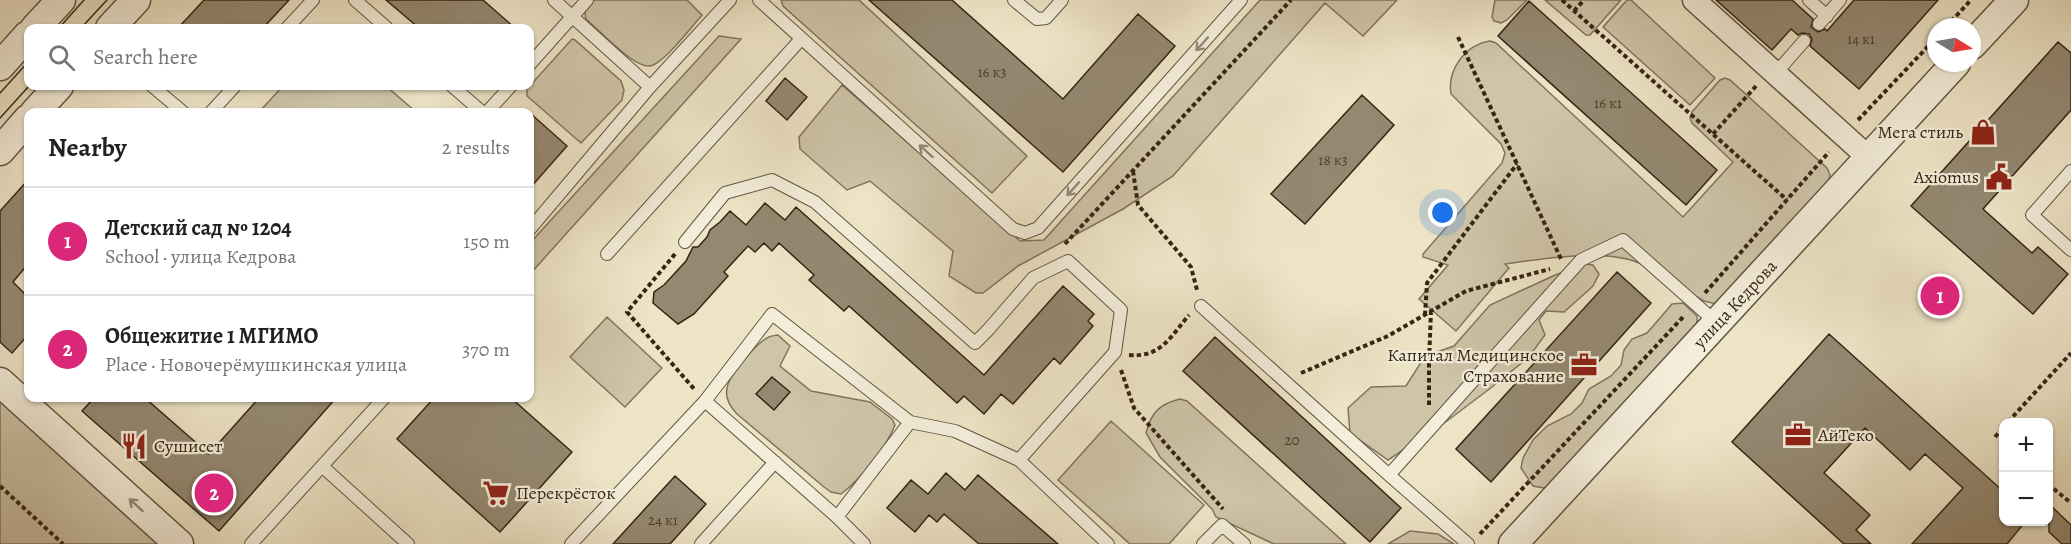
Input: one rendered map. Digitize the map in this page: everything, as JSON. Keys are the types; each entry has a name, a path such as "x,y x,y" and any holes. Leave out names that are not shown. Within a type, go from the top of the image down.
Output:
{"street":[{"path":"38,24 61,0"},
{"path":"114,24 136,0"},
{"path":"1694,0 1868,157"},
{"path":"1981,35 2014,0"},
{"path":"0,66 24,39"},
{"name":"улица Кедрова","path":"1513,544 1948,72"},
{"path":"39,108 55,90"},
{"path":"0,151 24,124"},
{"path":"0,382 179,544"}],"lane":[{"path":"291,24 313,0"},
{"path":"355,0 382,24"},
{"path":"554,0 650,87"},
{"path":"534,59 586,0"},
{"path":"534,223 650,87 730,0"},
{"path":"759,0 1013,229 1025,233 1038,228 1236,2"},
{"path":"1014,0 1037,19 1046,18 1062,0"},
{"path":"1809,0 1823,20 1840,0"},
{"path":"607,254 801,39"},
{"path":"1773,71 1804,41"},
{"path":"157,90 178,108"},
{"path":"215,108 231,90"},
{"path":"457,90 479,108"},
{"path":"488,108 506,90"},
{"path":"2071,171 2032,215 2071,250"},
{"path":"685,242 725,193 772,180 815,202 975,343 1033,278 1068,261 1121,310 1115,352 1019,460"},
{"path":"1389,475 1581,260 1623,240 1717,323"},
{"path":"1201,306 1468,544"},
{"path":"571,544 705,401 772,314 910,422 955,430 1019,460 1108,544"},
{"path":"705,401 837,517 864,544"},
{"path":"251,544 380,402"},
{"path":"837,517 910,422"},
{"path":"701,544 774,462"},
{"path":"323,467 408,544"},
{"path":"1203,544 1222,525 1244,544"}],"path":[{"path":"1064,245 1291,0"},
{"path":"1562,0 1787,200"},
{"path":"1574,11 1584,0"},
{"path":"1954,18 1971,0"},
{"path":"1458,37 1564,265"},
{"path":"1713,134 1773,71"},
{"path":"1425,315 1427,284 1517,164"},
{"path":"1115,352 1132,356 1150,354 1162,347 1190,313 1201,306 1191,267 1138,205 1133,170"},
{"path":"685,242 627,312 705,401"},
{"path":"1284,380 1388,336 1466,291 1513,279"},
{"path":"1430,429 1431,311"},
{"path":"1115,352 1134,408 1227,513 1222,525"},
{"path":"2012,418 2071,353"},
{"path":"1995,437 1999,433"},
{"path":"0,486 63,544"},
{"path":"2053,487 2071,503"}],"shaded area":[{"path":"594,0 687,0 702,15 662,59 649,66 634,61 586,19 588,6"},
{"path":"781,0 859,0 1027,156 992,193 783,6"},
{"path":"1260,0 1397,0 1363,36 1325,3 1173,176 1123,209 1018,266 983,293 976,293 949,276 953,251 870,181 847,190 800,149 799,137 842,85 1020,241 1044,240"},
{"path":"1495,0 1527,0 1501,23 1494,21 1492,17"},
{"path":"1545,0 1621,0 1590,35 1586,35"},
{"path":"1627,0 1631,0 1715,78 1690,105 1603,27"},
{"path":"719,36 741,39 534,270 534,239"},
{"path":"572,39 621,81 624,90 622,100 581,143 527,96 527,90 534,90 534,81"},
{"path":"1490,41 1496,43 1683,217 1733,162 1692,123 1690,118 1692,112 1720,80 1725,78 1730,80 1827,168 1830,175 1828,183 1716,304 1704,301 1639,263 1609,256 1573,256 1505,264 1509,268 1456,331 1419,299 1448,265 1423,257 1423,254 1502,163 1505,153 1501,144 1451,94 1452,76 1460,60 1473,48"},
{"path":"279,90 391,90 411,108 263,108"},
{"path":"1584,264 1593,265 1599,274 1593,286 1564,312 1546,311 1539,320 1545,335 1528,358 1447,421 1388,460 1350,433 1348,408 1371,387 1406,386 1425,356 1454,346 1490,305"},
{"path":"1683,303 1697,316 1697,329 1560,478 1544,488 1533,486 1521,468 1523,458 1533,440 1547,426 1571,414 1582,403 1589,389 1611,376 1621,365 1624,350 1632,339 1647,333 1672,304"},
{"path":"607,317 662,368 625,407 570,357"},
{"path":"778,335 790,346 780,366 811,391 870,402 892,419 895,425 886,443 872,462 841,494 831,492 824,487 737,414 729,402 727,388 738,367 764,340"},
{"path":"0,399 160,544 0,544"},
{"path":"1180,399 1187,401 1346,544 1274,544 1216,517 1212,509 1160,457 1146,433 1150,420 1157,410"},
{"path":"1111,421 1204,505 1169,544 1130,544 1058,480"},
{"path":"1410,531 1438,534 1454,544 1388,544"}],"building":[{"path":"204,0 289,0 267,24 182,24"},
{"path":"386,0 483,0 510,24 414,24"},
{"path":"869,0 952,0 1063,99 1138,14 1175,46 1063,172"},
{"path":"1716,0 1792,0 1813,19 1811,27 1818,32 1825,29 1827,31 1854,0 1938,0 1859,89 1810,46 1812,39 1809,34 1798,35 1791,29 1772,50"},
{"path":"1529,1 1717,170 1686,205 1498,36"},
{"path":"2058,42 2071,53 2071,110 1983,209 2032,253 2038,247 2068,274 2033,314 1911,206"},
{"path":"785,78 807,97 787,120 766,101"},
{"path":"1362,95 1394,125 1305,224 1271,194"},
{"path":"534,117 567,146 534,183"},
{"path":"24,184 24,269 13,282 24,293 24,340 12,353 0,342 0,211"},
{"path":"765,203 785,220 796,207 984,375 1063,286 1094,314 1088,321 1093,326 1060,364 1054,358 1013,404 1001,394 984,414 964,396 957,403 849,306 844,311 809,280 814,275 779,243 772,251 764,243 755,252 748,246 724,272 728,276 694,314 678,324 653,303 654,292 664,285 686,261 693,247 698,247 710,230 730,211 746,225"},
{"path":"1617,272 1651,303 1491,482 1456,449"},
{"name":"АйТеко","path":"1829,334 1999,487 1999,526 2022,526 2007,544 1912,544 1963,488 1925,454 1910,470 1865,428 1824,473 1870,515 1856,530 1871,544 1844,544 1732,442"},
{"path":"1215,337 1401,508 1370,542 1183,371"},
{"path":"772,377 790,392 774,410 756,394"},
{"path":"90,402 150,402 209,454 255,402 332,402 219,531 82,411"},
{"name":"Перекрёсток","path":"430,402 516,402 572,452 500,532 397,439"},
{"path":"946,473 965,490 978,475 1058,544 979,544 944,514 937,522 929,515 915,532 887,508 911,480 928,494"},
{"path":"675,476 706,504 670,544 613,544"},
{"path":"2053,508 2071,525 2071,544 2062,544 2049,532 2049,526 2053,526"}],"tram line":[{"path":"63,24 84,0"},
{"path":"85,24 107,0"},
{"path":"0,93 24,66"},
{"path":"0,118 25,90"}],"place":[{"name":"Мега стиль","path":"1983,132"},
{"name":"Axiomus","path":"1999,177"},
{"name":"Детский сад № 1204","path":"1940,296"},
{"name":"Капитал Медицинское Страхование","path":"1584,365"},
{"name":"АйТеко","path":"1798,435"},
{"name":"Сушисет","path":"134,446"},
{"name":"Общежитие 1 МГИМО","path":"214,493"},
{"name":"Перекрёсток","path":"496,493"}]}
